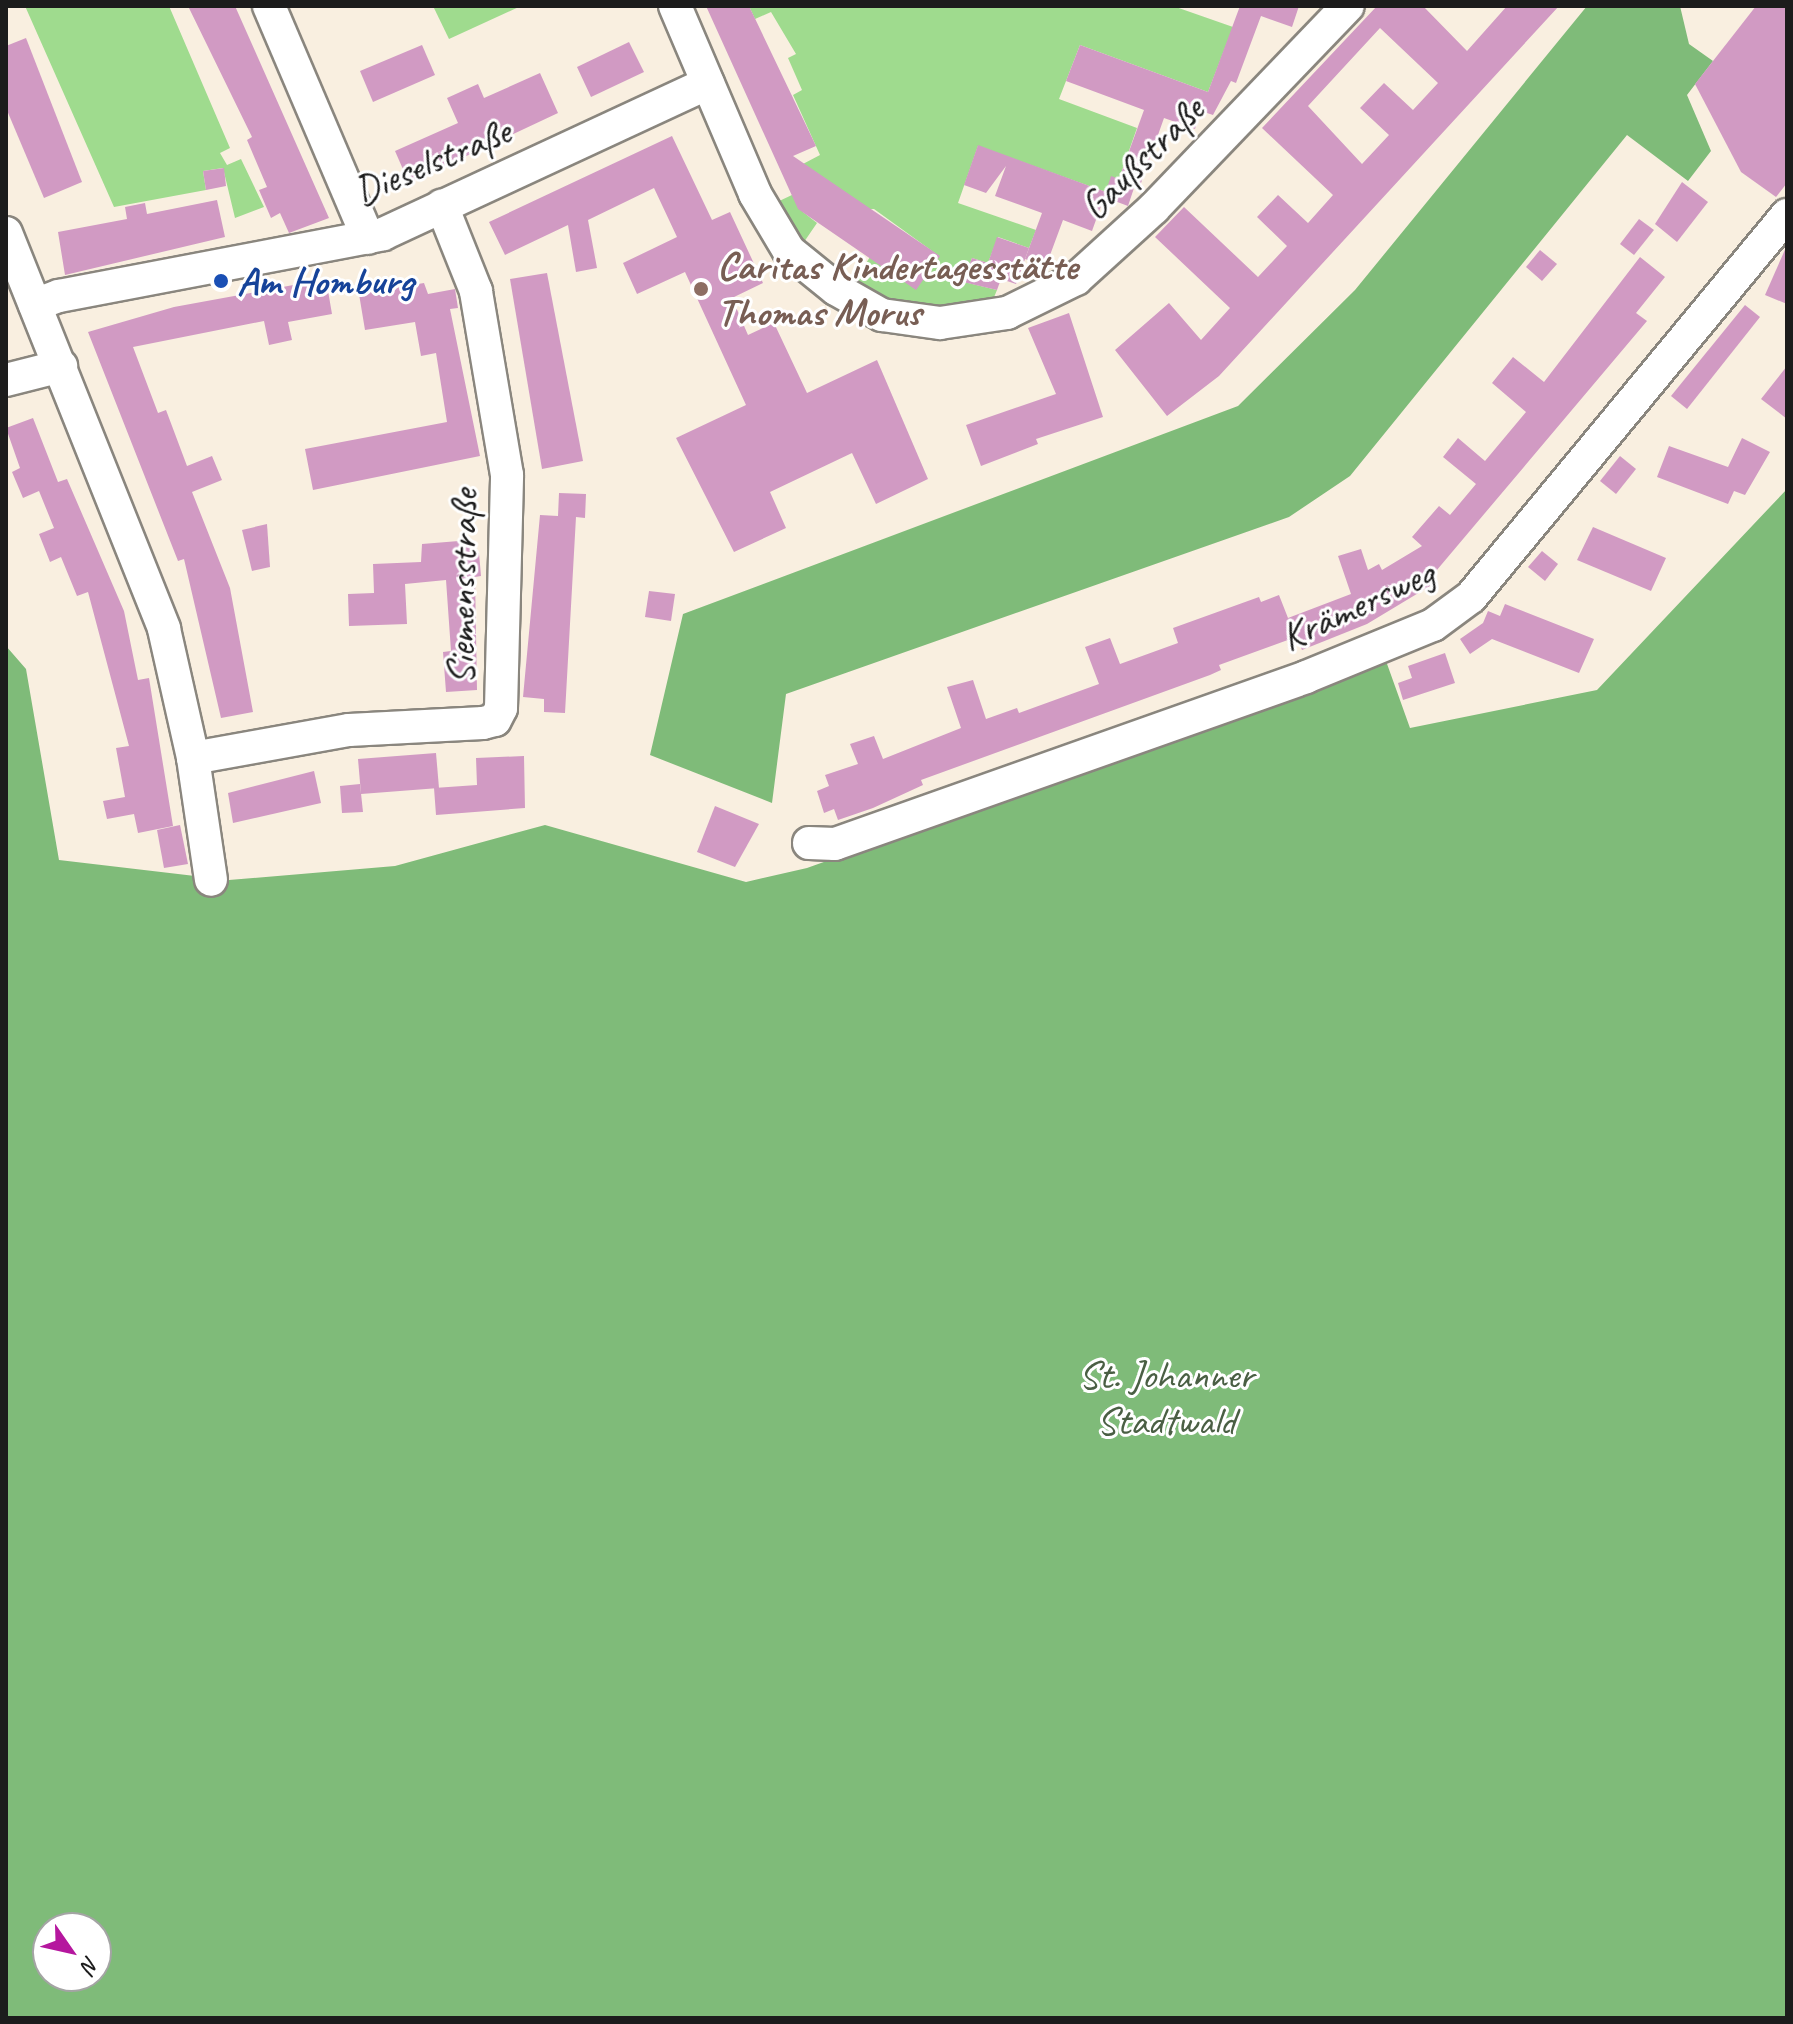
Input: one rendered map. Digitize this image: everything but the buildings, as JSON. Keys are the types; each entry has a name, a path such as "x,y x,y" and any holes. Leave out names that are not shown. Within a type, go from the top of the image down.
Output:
{"street":[{"path":"269,6 368,238"},
{"name":"Gaußstraße","path":"675,6 773,230 813,273 882,315 913,321 970,321 1026,307 1076,279 1154,208 1348,6"},
{"name":"Dieselstraße","path":"35,305 59,296 368,238 708,83"},
{"name":"Siemensstraße","path":"193,758 349,730 483,723 495,720 501,708 507,475 476,291 442,206"},
{"name":"Krämersweg","path":"809,843 835,844 1306,677 1433,625 1471,597 1787,215"},
{"path":"6,233 156,604 193,758 211,880"},
{"path":"6,380 61,366"}],"green space":[{"path":"25,6 169,6 230,148 220,153 227,165 241,159 264,207 235,218 223,168 203,171 206,190 114,207"},
{"path":"433,6 521,6 449,39"},
{"path":"749,6 1173,6 1233,27 1208,92 1080,45 1059,99 1137,128 1119,179 1106,192 978,146 958,203 1036,230 1029,248 998,237 988,263 972,258 964,282 997,290 992,302 931,307 894,301 853,283 870,257 939,256 874,209 803,212 817,223 804,242 775,203 811,186 801,165 820,155 793,95 802,90 788,58 796,54 771,12 755,19"},
{"path":"1587,6 1680,6 1689,44 1713,61 1687,95 1711,151 1688,181 1627,135 1350,476 1289,517 786,694 772,803 650,755 683,614 1238,406 1355,290"},
{"name":"St. Johanner Stadtwald","path":"1787,489 1787,2018 6,2018 6,646 26,669 59,860 229,880 395,866 545,825 746,882 807,868 1386,661 1410,728 1597,690"}],"place":[{"name":"Am Homburg","path":"221,281"},
{"name":"Caritas Kindertagesstätte Thomas Morus","path":"701,289"}]}
